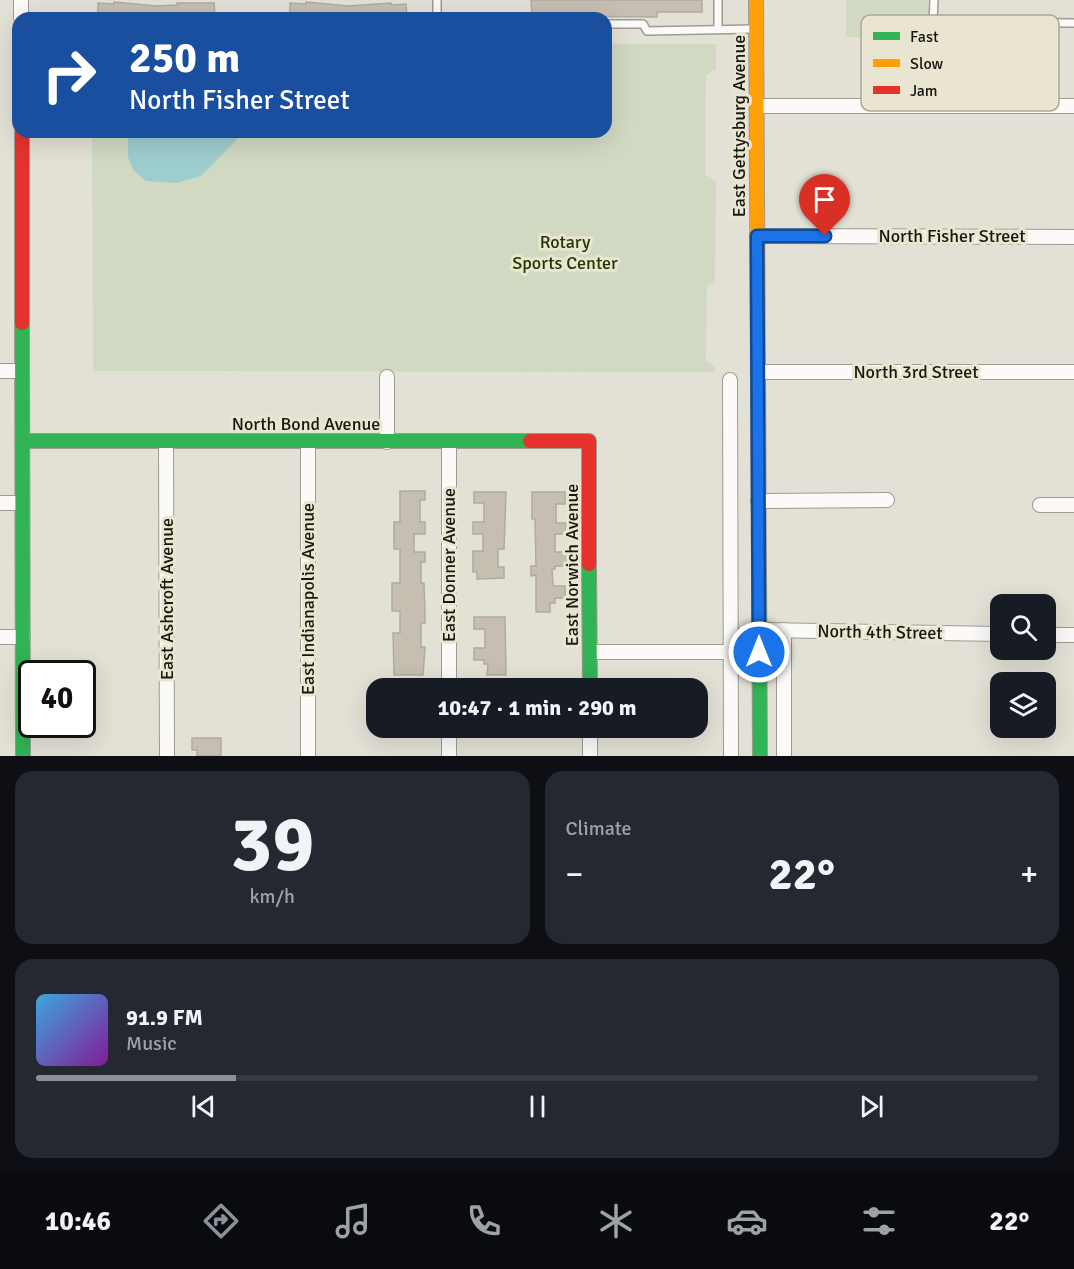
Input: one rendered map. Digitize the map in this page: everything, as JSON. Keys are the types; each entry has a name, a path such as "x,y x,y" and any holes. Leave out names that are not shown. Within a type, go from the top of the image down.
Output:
{"street":[{"name":"East Gettysburg Avenue","path":"756,0 760,756"},
{"path":"757,105 861,105"},
{"path":"1059,106 1074,106"},
{"path":"22,138 23,756"},
{"name":"North Fisher Street","path":"757,236 1074,237"},
{"path":"0,371 22,371"},
{"name":"North 3rd Street","path":"758,372 1074,372"},
{"path":"387,377 387,442"},
{"path":"730,380 731,756"},
{"name":"North Bond Avenue","path":"23,441 589,441"},
{"name":"East Norwich Avenue","path":"589,441 590,678"},
{"name":"East Ashcroft Avenue","path":"166,442 167,756"},
{"name":"East Indianapolis Avenue","path":"308,442 308,756"},
{"name":"East Donner Avenue","path":"449,442 449,678"},
{"path":"758,501 887,500"},
{"path":"0,503 22,503"},
{"path":"1040,505 1074,504"},
{"name":"North 4th Street","path":"759,630 990,634"},
{"path":"784,630 784,756"},
{"path":"1056,635 1074,635"},
{"path":"0,637 23,637"},
{"path":"590,652 759,652"},
{"path":"449,738 449,756"},
{"path":"590,738 590,756"}],"lane":[{"path":"718,0 718,29"},
{"path":"933,15 934,0"},
{"path":"1059,23 1074,23"},
{"path":"612,24 643,24 647,31 756,29"}],"green space":[{"path":"846,0 928,0 928,15 861,15 861,37 846,37"},
{"name":"Rotary Sports Center","path":"612,44 716,44 716,69 706,75 705,174 716,181 715,282 707,286 706,360 715,367 715,372 93,371 92,138 612,138"}],"water":[{"path":"128,138 238,138 201,176 176,183 146,181 133,170 128,157"}],"building":[{"path":"531,0 702,0 702,12 657,12 657,17 612,17 612,12 532,12"},
{"path":"114,2 156,6 177,5 177,3 214,3 215,12 98,12 98,3 114,4"},
{"path":"306,2 348,6 406,4 407,12 290,12 290,3 306,4"},
{"path":"400,491 425,491 425,500 420,500 420,522 425,522 425,534 414,534 414,552 425,552 425,562 421,562 425,614 425,623 421,623 421,647 425,647 423,675 394,675 393,633 400,633 400,611 392,611 392,583 400,583 400,549 394,549 394,522 400,522"},
{"path":"474,492 506,492 504,549 498,549 498,567 504,567 504,578 477,579 477,572 473,572 473,551 483,551 483,534 473,534 473,522 484,522 484,503 474,503"},
{"path":"532,492 565,492 565,504 556,504 556,523 566,523 565,534 555,534 555,552 566,552 566,566 555,566 555,569 552,569 553,586 565,586 565,598 555,598 555,603 550,603 550,612 536,612 536,575 531,576 531,566 536,566"},
{"path":"474,617 505,617 506,675 487,675 488,664 484,664 484,660 474,660 474,648 485,648 485,629 474,629"},
{"path":"192,738 221,738 221,756 197,756 197,750 192,750"}],"traffic: fast":[{"path":"22,323 23,756"},
{"path":"758,375 760,756"},
{"path":"23,441 530,441"},
{"path":"589,564 590,678"}],"traffic: slow":[{"path":"756,0 758,375"}],"traffic: jam":[{"path":"22,138 22,323"},
{"path":"530,441 589,441 589,564"}],"route":[{"path":"759,652 757,236 825,236"}]}
